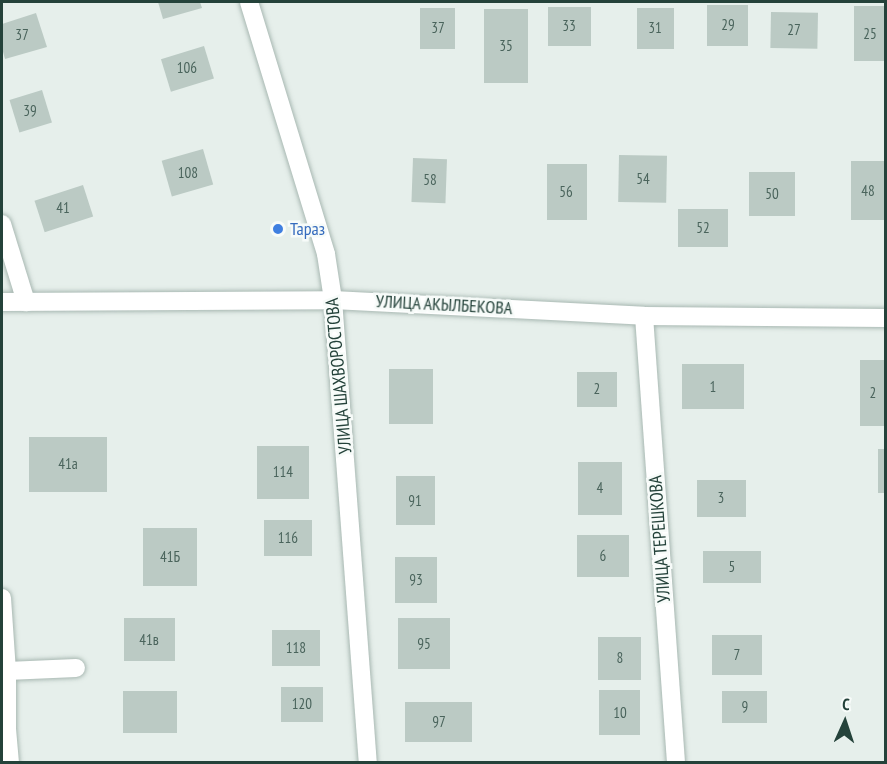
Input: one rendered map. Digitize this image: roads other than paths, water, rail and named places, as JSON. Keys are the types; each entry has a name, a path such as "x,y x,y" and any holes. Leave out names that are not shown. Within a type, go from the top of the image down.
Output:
{"street":[{"name":"УЛИЦА ШАХВОРОСТОВА","path":"249,2 326,254 333,300 368,762"},
{"path":"2,224 26,303"},
{"name":"УЛИЦА АКЫЛБЕКОВА","path":"2,302 333,300 644,316 885,318"},
{"name":"УЛИЦА ТЕРЕШКОВА","path":"644,316 676,762"},
{"path":"2,598 8,671 10,762"},
{"path":"8,671 76,668"}],"place":[{"name":"Тараз","path":"278,229"}]}
